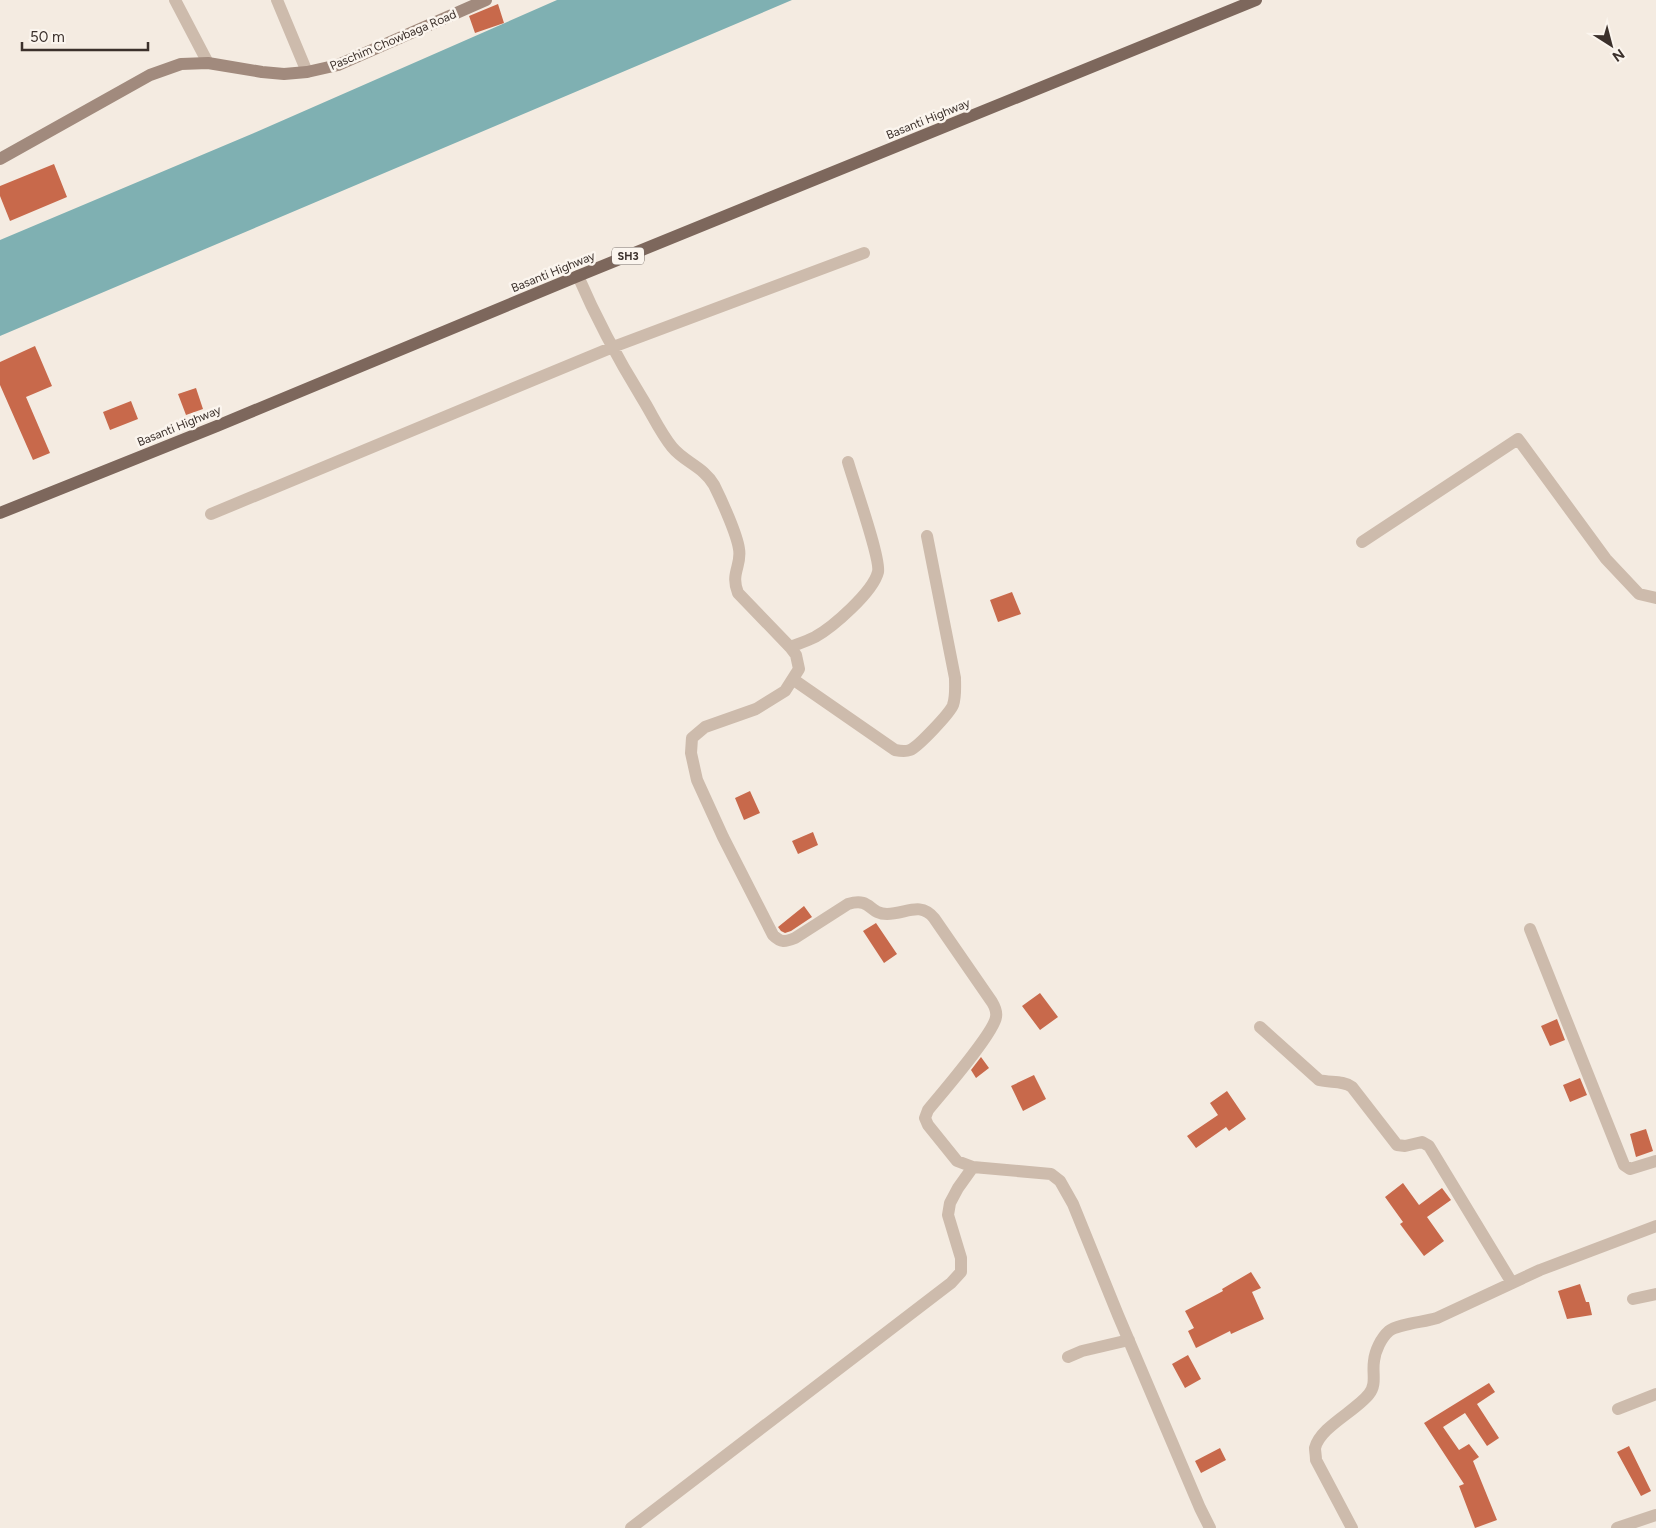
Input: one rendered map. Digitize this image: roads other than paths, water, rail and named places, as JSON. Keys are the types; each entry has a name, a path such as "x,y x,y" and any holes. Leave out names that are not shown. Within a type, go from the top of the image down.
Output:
{"main road":[{"name":"Basanti Highway","path":"0,513 217,426 578,276 1256,0"}],"street":[{"path":"175,0 208,64"},
{"path":"276,0 308,72"},
{"name":"Paschim Chowbaga Road","path":"0,159 150,75 181,64 208,64 284,74 308,72 338,65 486,0"},
{"path":"210,514 864,253"},
{"path":"578,276 616,353 672,448 681,457 702,470 713,484 740,551 734,576 738,593 796,655 799,669 794,680 785,691 756,709 705,727 692,738 691,753 697,780 723,837 773,935 779,941 785,942 790,940 848,904 858,901 866,902 881,914 923,908 934,918 956,949 996,1009 996,1018 992,1026 928,1110 925,1118 928,1125 957,1161 973,1166 1051,1174 1060,1181 1073,1204 1210,1528"},
{"path":"1362,542 1518,439 1606,559 1638,594 1656,598"},
{"path":"790,647 814,638 837,621 872,585 878,571 875,552 848,462"},
{"path":"794,680 895,750 904,752 912,750 943,719 952,707 956,696 955,678 927,536"},
{"path":"1530,929 1624,1165 1630,1169 1656,1161"},
{"path":"1260,1027 1319,1080 1330,1083 1347,1083 1352,1087 1397,1145 1405,1146 1422,1142 1429,1146 1512,1283"},
{"path":"631,1528 951,1283 961,1272 961,1258 948,1215 950,1203 973,1166"},
{"path":"1352,1528 1316,1460 1316,1448 1322,1435 1370,1394 1374,1383 1374,1362 1378,1347 1390,1331 1402,1325 1421,1323 1437,1318 1540,1270 1656,1226"},
{"path":"1633,1299 1656,1294"},
{"path":"1068,1357 1082,1351 1129,1340"},
{"path":"1618,1410 1656,1394"},
{"path":"1616,1528 1656,1515"}],"water":[{"path":"557,0 792,0 0,336 0,240 254,133"}]}
